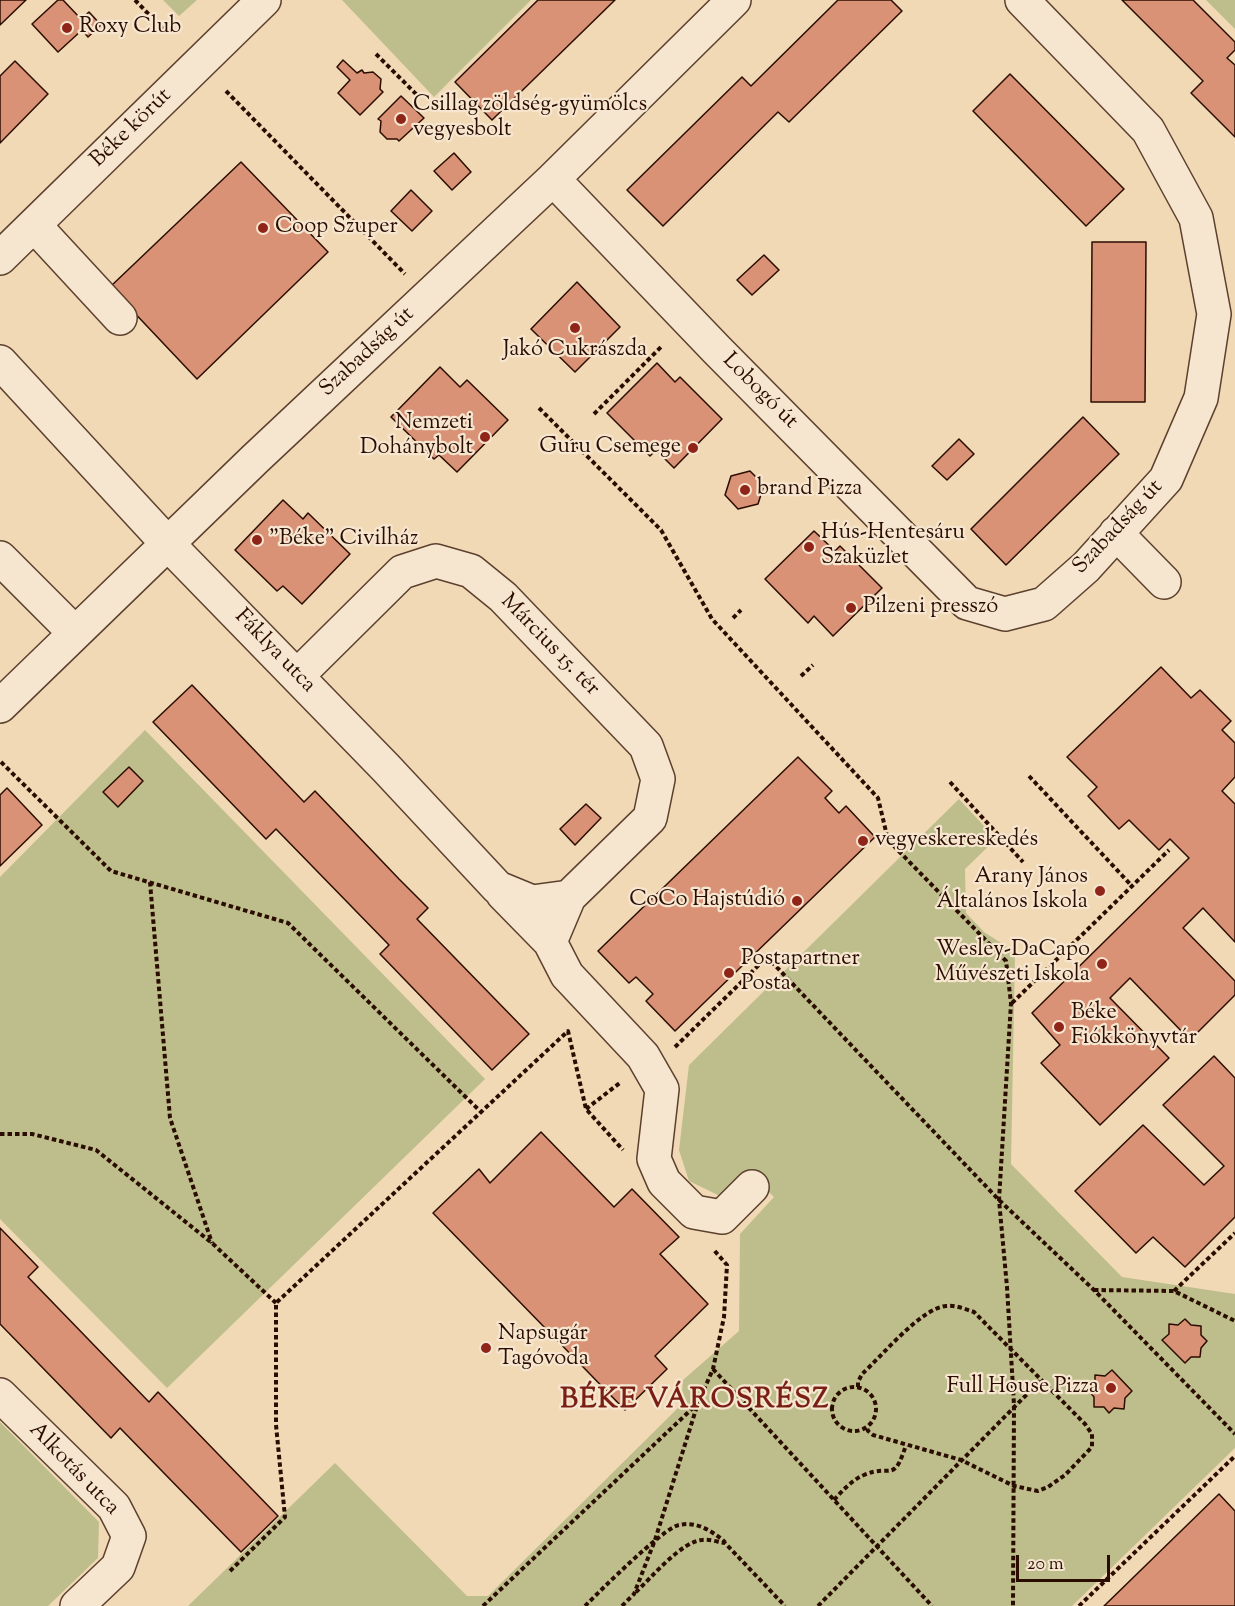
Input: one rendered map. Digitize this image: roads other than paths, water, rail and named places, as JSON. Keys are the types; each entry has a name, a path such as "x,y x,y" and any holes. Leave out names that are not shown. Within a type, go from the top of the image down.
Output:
{"street":[{"name":"Béke körút","path":"0,258 264,0"},
{"name":"Szabadság út","path":"0,706 553,179 734,0"},
{"name":"Szabadság út","path":"967,603 1005,614 1044,604 1086,567 1166,479 1201,398 1214,314 1196,218 1148,130 1022,0"},
{"name":"Lobogó út","path":"553,179 717,350 967,603"},
{"path":"33,225 120,318"},
{"name":"Fáklya utca","path":"0,362 168,544 386,768 498,888 532,902 569,897"},
{"path":"1116,533 1164,582"},
{"path":"0,558 75,633"},
{"name":"Március 15. tér","path":"297,676 402,572 436,561 471,571 503,597 646,746 658,779 650,818 569,897"},
{"path":"498,888 550,942 567,975 646,1062 662,1089 654,1159 664,1182 694,1212 722,1217 752,1187"},
{"path":"550,942 569,897"},
{"name":"Alkotás utca","path":"0,1395 114,1507 129,1536 118,1567 77,1606"}],"place":[{"name":"Roxy Club","path":"67,28"},
{"name":"Csillag zöldség-gyümölcs vegyesbolt","path":"401,119"},
{"name":"Coop Szuper","path":"263,228"},
{"name":"Jakó Cukrászda","path":"575,328"},
{"name":"Nemzeti Dohánybolt","path":"485,437"},
{"name":"Guru Csemege","path":"693,448"},
{"name":"brand Pizza","path":"745,490"},
{"name":"\"Béke\" Civilház","path":"257,540"},
{"name":"Hús-Hentesáru Szaküzlet","path":"809,547"},
{"name":"Pilzeni presszó","path":"851,608"},
{"name":"vegyeskereskedés","path":"863,841"},
{"name":"Arany János Általános Iskola","path":"1100,891"},
{"name":"CoCo Hajstúdió","path":"797,901"},
{"name":"Wesley-DaCapo Művészeti Iskola","path":"1102,964"},
{"name":"Postapartner Posta","path":"729,973"},
{"name":"Béke Fiókkönyvtár","path":"1059,1027"},
{"name":"Napsugár Tagóvoda","path":"486,1348"},
{"name":"Full House Pizza","path":"1111,1388"}],"district":[{"name":"BÉKE VÁROSRÉSZ","path":"695,1402"}]}
